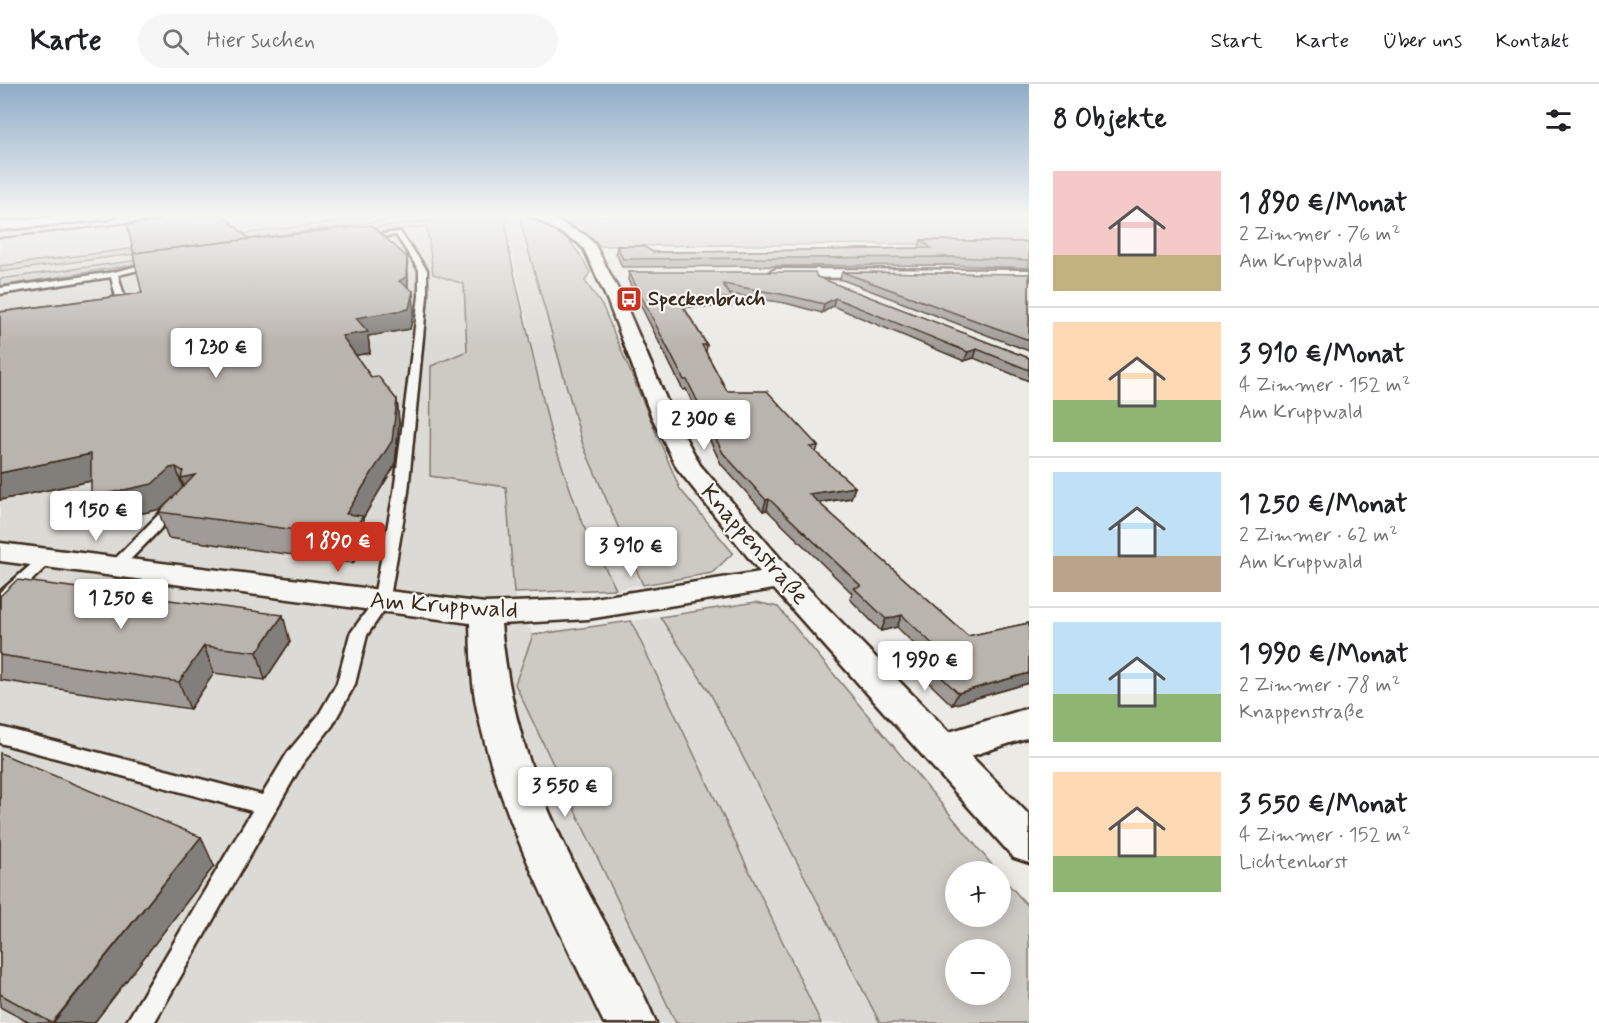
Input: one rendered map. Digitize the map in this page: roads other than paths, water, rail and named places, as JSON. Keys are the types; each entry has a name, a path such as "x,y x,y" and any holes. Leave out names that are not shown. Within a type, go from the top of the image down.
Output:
{"street":[{"name":"Knappenstraße","path":"595,259 662,415 689,468 781,578 1029,844"},
{"path":"603,274 626,274"},
{"path":"766,274 1029,275"},
{"path":"801,274 856,292"},
{"name":"Am Kruppwald","path":"0,552 381,603 485,614 588,609 781,578"},
{"path":"485,614 488,661 495,711 505,747 546,851 631,1023"},
{"path":"942,750 1029,722"}],"lane":[{"path":"139,1023 295,758 331,712 346,684 359,634 381,603 401,492 423,270 415,259"},
{"path":"0,291 114,274 170,262"},
{"path":"88,304 121,299 114,274"},
{"path":"114,568 183,498"},
{"path":"0,601 46,558"},
{"path":"0,735 267,806"}],"place":[{"name":"Speckenbruch","path":"629,299"}]}
